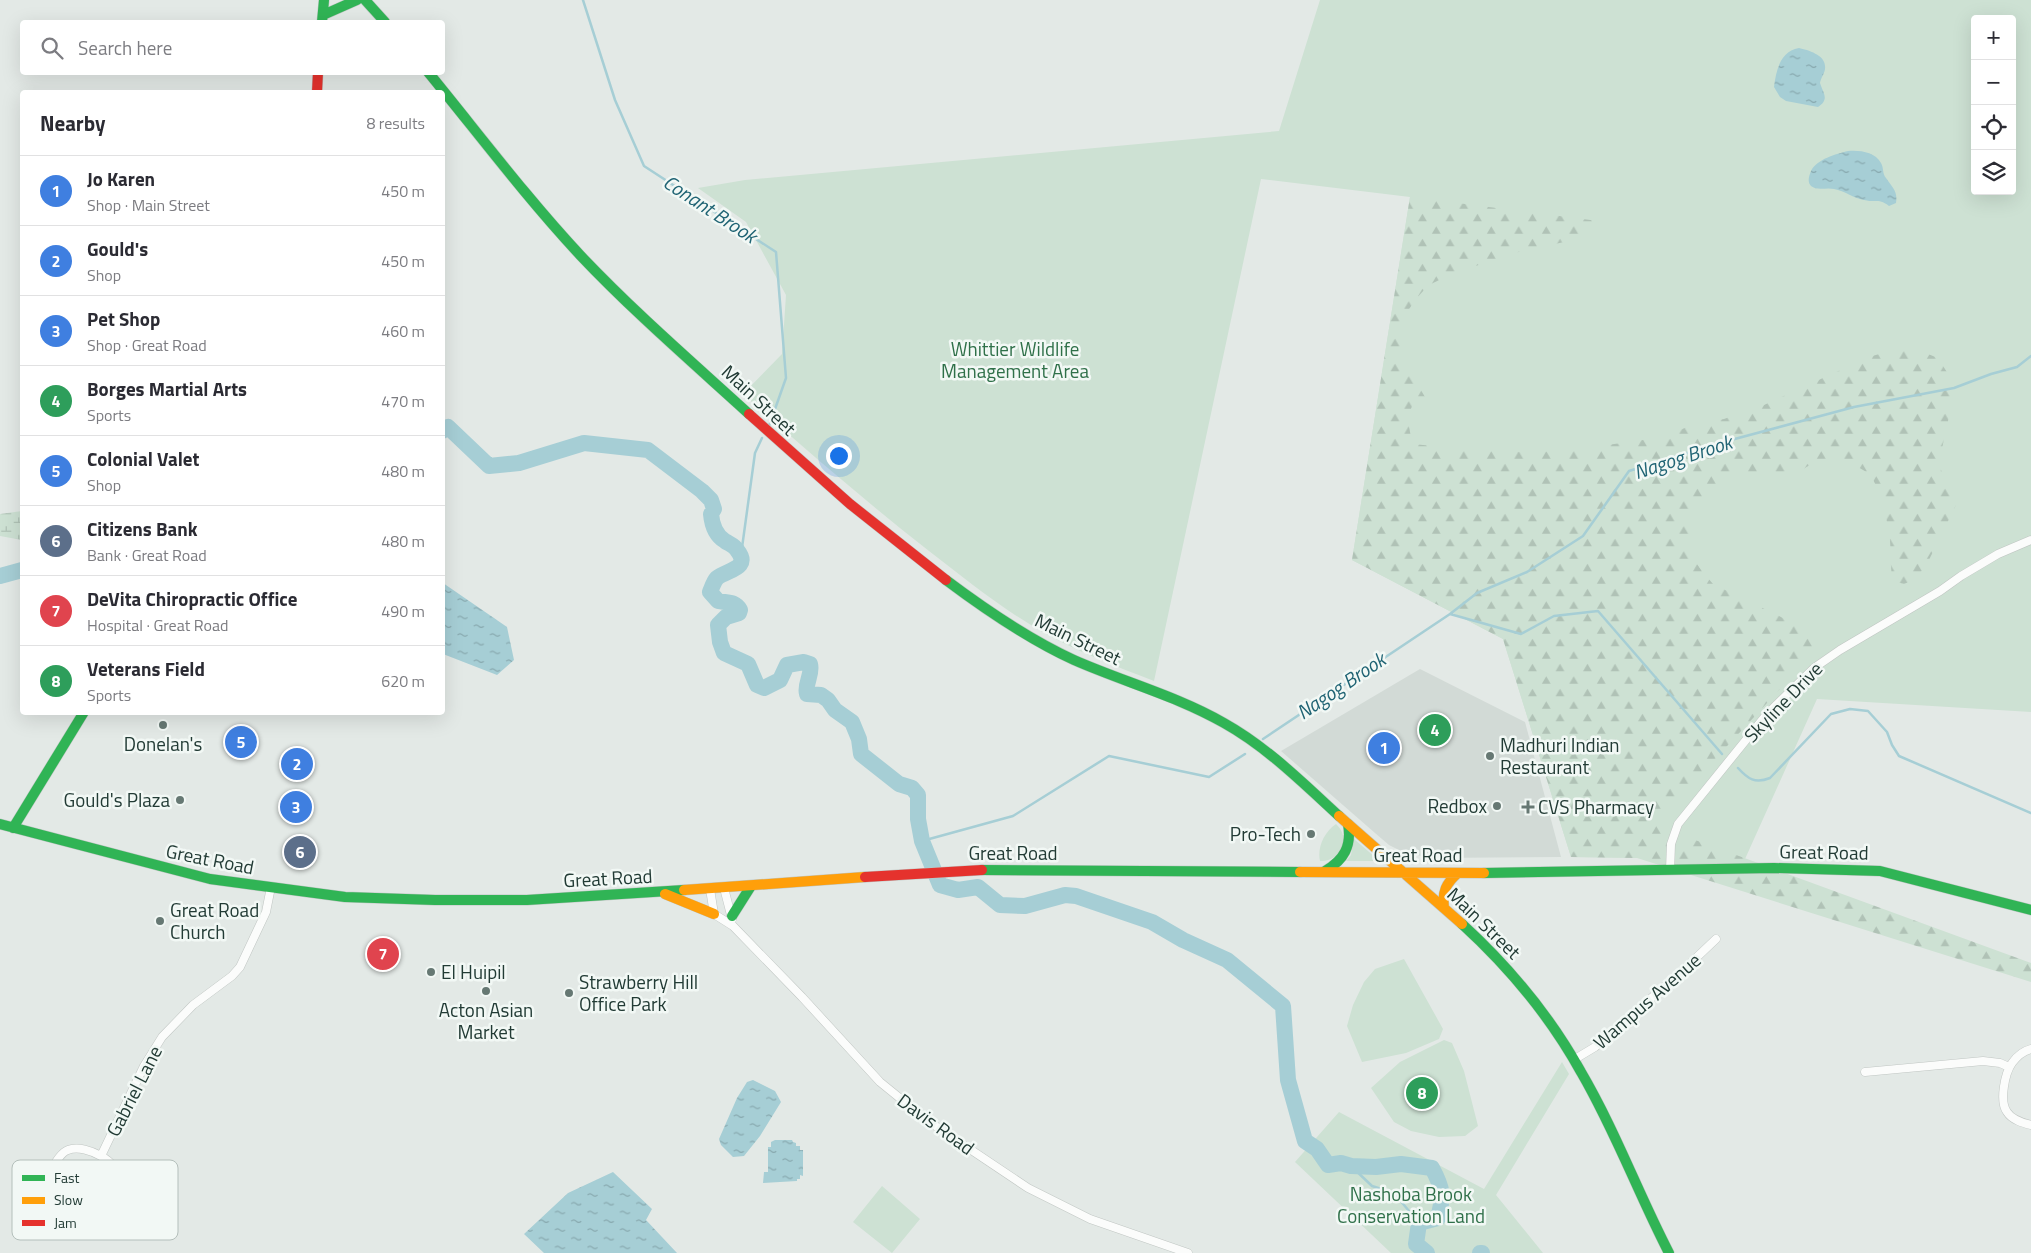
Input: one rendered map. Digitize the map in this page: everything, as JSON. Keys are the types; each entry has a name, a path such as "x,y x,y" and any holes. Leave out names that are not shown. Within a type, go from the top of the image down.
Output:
{"main road":[{"path":"322,19 324,0"},
{"path":"322,19 356,0"},
{"path":"365,0 383,20"},
{"path":"316,90 318,75"},
{"name":"Main Street","path":"430,75 443,90"},
{"name":"Main Street","path":"445,93 563,236 616,290 767,433 909,551 980,605 1054,650 1110,675 1194,708 1230,727 1279,762 1444,908 1519,983 1546,1016 1575,1060 1669,1253"},
{"path":"12,828 82,715"},
{"name":"Great Road","path":"0,824 150,865 210,879 344,897 435,900 527,900 710,889 942,871 1080,870 1458,873 1774,868 1880,871 2031,910"},
{"path":"1324,872 1342,859 1348,849 1350,832 1348,824"},
{"path":"1444,908 1443,890 1449,880 1458,873"},
{"path":"733,921 751,886"},
{"path":"662,892 714,914"}],"street":[{"name":"Skyline Drive","path":"1670,870 1671,844 1678,824 1757,726 1802,679 1840,650 1940,591 1961,576 1998,554 2031,540"},
{"name":"Gabriel Lane","path":"101,1156 144,1066 162,1037 193,1005 232,976 240,966 266,912 271,888"},
{"name":"Davis Road","path":"724,888 733,921 880,1082 928,1121 1028,1188 1090,1219 1188,1253"},
{"path":"710,889 714,914"},
{"name":"Davis Road","path":"714,914 733,921"},
{"name":"Wampus Avenue","path":"1575,1060 1601,1041 1679,974 1716,939"},
{"path":"2031,1049 2018,1056 2009,1067 2003,1100 2005,1110 2012,1117 2031,1126"},
{"path":"1865,1072 1983,1061 2000,1063 2009,1067"},
{"name":"Gabriel Lane","path":"58,1160 67,1150 74,1149 101,1156 105,1160"}],"shaded area":[{"path":"1420,669 1525,722 1561,857 1430,858 1403,852 1389,845 1281,751"}],"green space":[{"name":"Whittier Wildlife Management Area","path":"1320,0 2031,0 2031,712 1817,699 1745,859 1571,857 1503,639 1352,560 1410,197 1261,179 1154,681 1067,645 1039,630 997,602 882,513 743,394 782,354 786,295 746,222 698,188 745,180 1279,131"},
{"path":"1410,197 1606,222 1578,239 1514,253 1452,274 1433,283 1416,299 1405,315 1401,332 1403,360 1425,397 1422,401 1413,404 1409,414 1409,428 1413,444 1483,451 1522,452 1564,451 1643,440 1680,430 1694,424 1724,419 1764,405 1869,357 1893,350 1923,352 1938,358 1950,377 1952,403 1941,453 1941,470 1953,491 1956,505 1925,568 1911,581 1904,584 1893,581 1889,533 1881,499 1872,478 1868,473 1854,465 1830,460 1816,462 1796,473 1782,477 1739,473 1722,480 1705,495 1694,515 1689,538 1690,549 1696,563 1713,584 1783,618 1804,631 1816,650 1654,825 2031,963 2031,982 1637,858 1571,857 1503,639 1352,560"},
{"path":"20,511 20,540 0,536 0,514"},
{"path":"1336,824 1343,836 1342,848 1334,857 1320,861 1322,841 1328,831"},
{"path":"1354,839 1375,857 1375,861 1346,861 1351,855"},
{"path":"1404,959 1443,1029 1439,1039 1406,1053 1362,1062 1347,1026 1353,1005 1364,982 1375,969"},
{"path":"1444,1040 1452,1043 1464,1071 1478,1126 1465,1136 1439,1137 1411,1131 1394,1122 1371,1088 1400,1062"},
{"name":"Nashoba Brook Conservation Land","path":"1562,1062 1569,1074 1496,1195 1543,1253 1391,1253 1295,1162 1339,1112 1484,1189"},
{"path":"882,1186 920,1219 892,1253 853,1222"}],"water":[{"path":"1799,48 1819,56 1824,62 1825,70 1820,83 1825,99 1818,107 1786,101 1780,97 1774,87 1778,68 1783,57 1787,53"},
{"path":"1848,151 1867,152 1878,159 1885,176 1895,192 1896,203 1889,206 1879,201 1860,199 1838,190 1811,186 1809,179 1811,171 1818,163"},
{"path":"445,584 507,627 514,660 497,675 445,655"},
{"path":"753,1080 775,1091 781,1102 760,1136 744,1156 733,1157 721,1145 719,1139 737,1098 747,1082"},
{"path":"775,1140 792,1140 796,1143 796,1146 800,1146 800,1150 803,1150 803,1176 800,1175 800,1179 797,1179 797,1181 763,1183 764,1172 768,1172 768,1147 771,1147 771,1142"},
{"path":"613,1172 652,1209 646,1220 677,1253 544,1253 524,1234 568,1193"}],"waterway":[{"name":"Conant Brook","path":"583,0 615,100 644,166 776,252 786,378 769,426"},
{"name":"Nagog Brook","path":"1263,739 1450,614 1477,593 1527,572 1583,536 1629,471 1716,444 1854,407 1954,388 1991,374 2017,367 2031,356"},
{"path":"445,429 448,427 489,466 519,463 584,443 648,450 702,491 711,500 714,509 711,518 716,533 734,547 741,556 740,565 717,578 710,592 718,601 733,604 740,610 739,613 726,617 718,625 720,642 724,653 748,664 757,685 764,688 780,680 787,665 804,662 810,664 807,694 821,695 828,700 835,710 852,722 859,739 861,754 899,784 912,788 918,795 918,819 922,841 940,885 958,890 978,887 1000,905 1025,906 1065,895 1076,896 1152,922 1183,940 1227,960 1283,1006 1288,1080 1305,1141 1317,1149 1328,1165 1341,1163 1351,1166 1376,1167 1401,1164 1432,1168 1438,1181 1442,1198 1438,1218 1419,1223 1416,1244 1427,1253"},
{"name":"Conant Brook","path":"741,555 755,453 762,438"},
{"path":"0,576 20,571"},
{"path":"1450,614 1521,634 1554,616 1598,611 1722,754"},
{"path":"1738,768 1752,779 1760,781 1770,778 1831,714 1850,709 1868,711 1887,732 1899,756 2031,813"},
{"name":"Nagog Brook","path":"922,841 1013,816 1109,756 1209,777 1245,754"},
{"path":"1351,1166 1372,1186 1394,1193 1419,1223"}],"traffic: fast":[{"path":"322,20 324,0"},
{"path":"323,15 357,0"},
{"path":"365,0 383,20"},
{"path":"430,75 442,90"},
{"path":"445,93 521,188 580,255 642,316 749,414"},
{"path":"946,580 1008,623 1057,652 1188,705 1224,723 1270,754 1339,816"},
{"path":"13,828 82,715"},
{"path":"0,824 210,879 345,897 435,900 527,900 684,890"},
{"path":"1325,871 1332,867 1345,852 1349,839 1348,824"},
{"path":"1484,873 1774,868 1880,871 2031,910"},
{"path":"982,870 1300,872"},
{"path":"732,916 751,886"},
{"path":"1462,924 1496,957 1528,993 1569,1051 1605,1116 1669,1253"}],"traffic: slow":[{"path":"1339,816 1462,924"},
{"path":"1300,872 1484,873"},
{"path":"1444,908 1446,888 1450,880 1458,873"},
{"path":"684,890 865,877"},
{"path":"665,894 714,914"}],"traffic: jam":[{"path":"317,90 318,75"},
{"path":"749,414 850,504 946,580"},
{"path":"865,877 982,870"}],"place":[{"name":"Donelan's","path":"163,725"},
{"name":"Borges Martial Arts","path":"1435,730"},
{"name":"Colonial Valet","path":"241,742"},
{"name":"Jo Karen","path":"1384,748"},
{"name":"Madhuri Indian Restaurant","path":"1490,756"},
{"name":"Gould's","path":"297,764"},
{"name":"Gould's Plaza","path":"180,800"},
{"name":"Redbox","path":"1497,806"},
{"name":"Pet Shop","path":"296,807"},
{"name":"CVS Pharmacy","path":"1528,807"},
{"name":"Pro-Tech","path":"1311,834"},
{"name":"Citizens Bank","path":"300,852"},
{"name":"Great Road Church","path":"160,921"},
{"name":"DeVita Chiropractic Office","path":"383,954"},
{"name":"El Huipil","path":"431,972"},
{"name":"Acton Asian Market","path":"486,991"},
{"name":"Strawberry Hill Office Park","path":"569,993"},
{"name":"Veterans Field","path":"1422,1093"}]}
